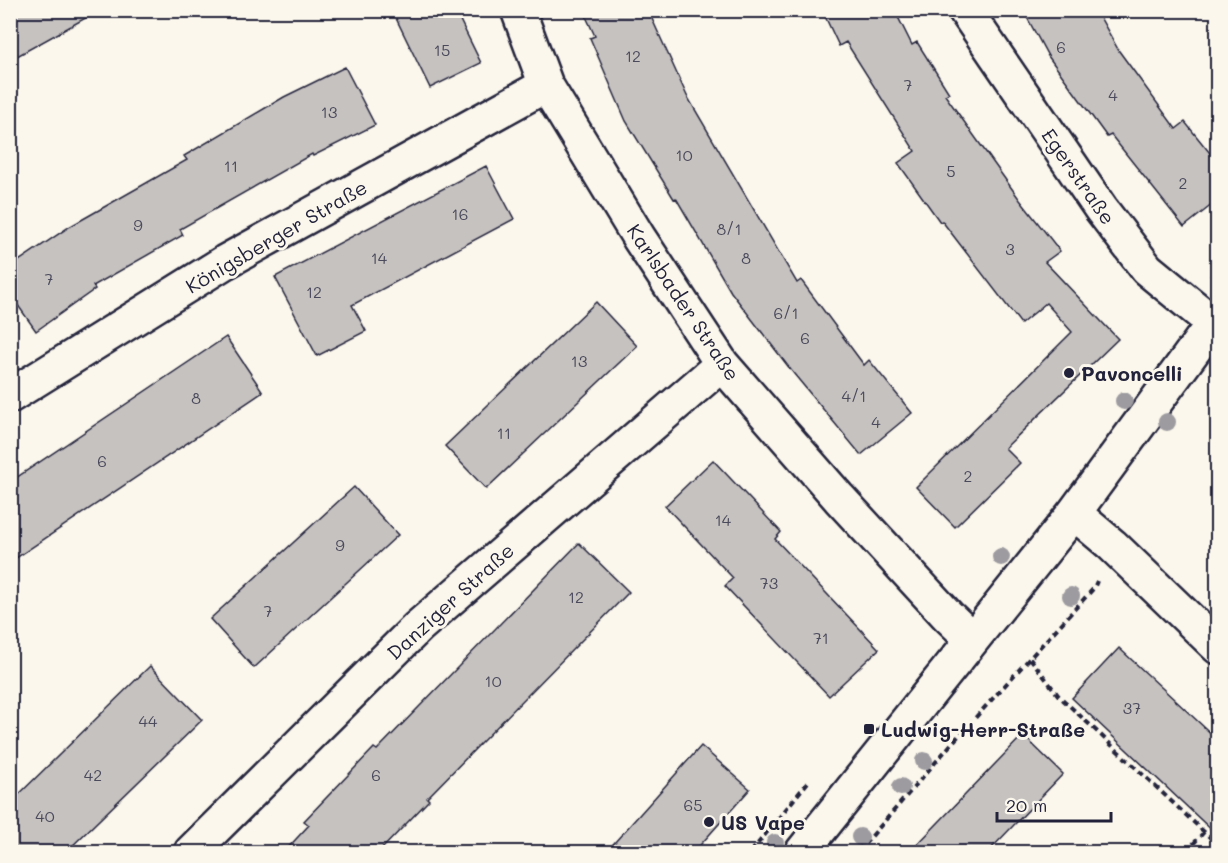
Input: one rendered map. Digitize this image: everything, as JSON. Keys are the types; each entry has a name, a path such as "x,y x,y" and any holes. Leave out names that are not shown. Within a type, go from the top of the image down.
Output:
{"street":[{"name":"Karlsbader Straße","path":"518,10 546,85 639,238 722,364 839,498 972,639"},
{"name":"Egerstraße","path":"965,10 1101,209 1147,269 1215,320"},
{"name":"Königsberger Straße","path":"10,396 225,262 546,85"},
{"path":"802,852 1074,513 1215,320"},
{"name":"Danziger Straße","path":"192,852 418,627 722,364"},
{"path":"1074,513 1112,545 1218,647"}],"path":[{"path":"858,852 953,742 1095,588 1112,545"},
{"path":"1030,658 1058,695 1218,845"},
{"path":"1186,852 1204,832"}],"building":[{"path":"10,10 100,10 10,60"},
{"path":"392,10 455,10 481,63 430,88"},
{"path":"583,10 648,10 687,96 797,283 801,280 864,365 869,360 912,413 861,455 794,374 731,292 676,198 674,199 626,121 590,38 595,36"},
{"path":"822,10 912,10 898,17 912,45 917,42 949,93 945,95 1020,200 1060,251 1045,262 1118,339 1005,448 1020,463 955,527 916,487 1072,332 1046,303 1021,324 942,221 940,222 898,163 915,151 846,42 839,46"},
{"path":"1023,10 1096,10 1119,51 1176,129 1185,122 1218,163 1218,200 1184,227 1111,135 1107,137 1048,56"},
{"path":"345,67 375,125 313,156 312,154 180,229 183,235 93,286 95,289 36,331 10,294 10,267 69,227 187,160 184,156 284,97"},
{"path":"486,166 514,219 352,305 366,331 317,356 275,277"},
{"path":"596,302 637,346 486,489 445,446"},
{"path":"226,337 263,392 10,562 10,482"},
{"path":"713,460 781,532 775,539 879,649 829,696 725,586 733,578 665,506"},
{"path":"354,487 398,535 254,668 210,619"},
{"path":"579,543 629,592 427,798 429,800 379,852 284,852 309,825 304,821 374,748 377,750"},
{"path":"1119,648 1218,740 1218,836 1072,698"},
{"path":"150,666 202,720 66,852 10,852 10,803"},
{"path":"1023,735 1063,774 988,852 910,852"},
{"path":"701,746 750,789 694,852 606,852"}],"place":[{"name":"Pavoncelli","path":"1069,373"},
{"name":"Ludwig-Herr-Straße","path":"869,729"},
{"name":"US Vape","path":"709,822"}]}
